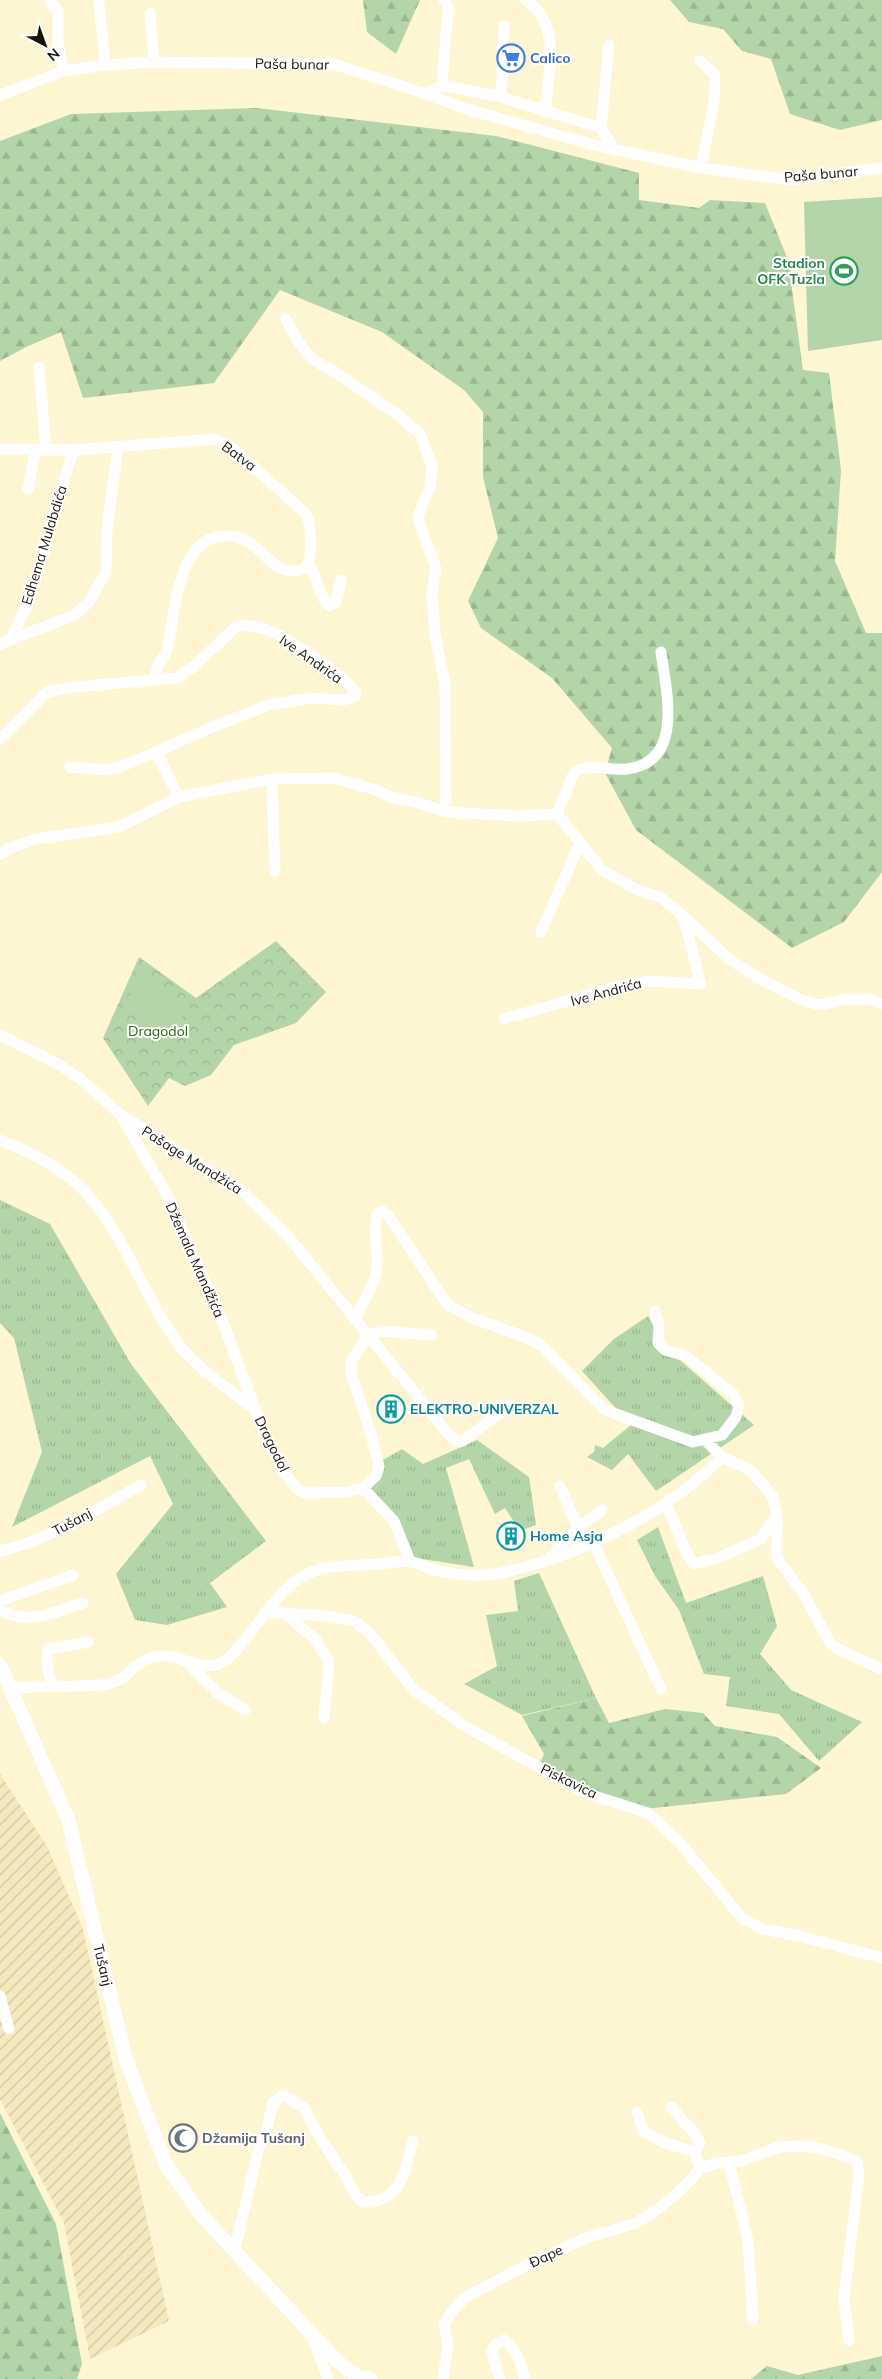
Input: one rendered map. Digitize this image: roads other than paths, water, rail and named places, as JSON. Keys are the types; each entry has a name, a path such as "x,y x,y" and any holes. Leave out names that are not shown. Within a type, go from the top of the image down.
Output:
{"street":[{"path":"49,0 58,11 58,43 64,71"},
{"path":"442,85 448,8 444,0"},
{"path":"526,0 547,22 551,44 545,112"},
{"path":"99,4 105,66"},
{"path":"150,14 154,62"},
{"path":"500,97 504,26"},
{"path":"609,45 602,128 615,150"},
{"name":"Paša bunar","path":"0,95 64,71 105,66 154,62 333,64 466,109 615,150 701,168 791,180 882,168"},
{"path":"700,62 715,75 714,102 701,168"},
{"path":"426,94 442,85 500,97 602,128"},
{"path":"286,319 300,347 320,365 332,370 377,400 420,434 432,466 430,488 418,518 434,558 436,569 432,591 432,605 435,636 445,683 446,812"},
{"path":"28,489 41,449 39,367"},
{"name":"Batva","path":"0,449 72,450 212,439 230,446 306,514 309,520 310,538 308,563"},
{"path":"0,644 75,615 82,610 96,592 106,572 107,530 118,447"},
{"name":"Edhema Mulabdića","path":"11,639 32,594 72,450"},
{"path":"156,680 155,670 168,649 184,568 201,546 215,538 235,537 259,549 280,569 301,570 308,563 317,576 324,599 330,606 336,602 341,580"},
{"name":"Ive Andrića","path":"0,739 47,692 74,687 156,680 180,676 236,626 268,630 282,637 340,678 354,689 356,694 352,699 348,700 310,698 269,705 210,728 128,764 106,770 70,767"},
{"path":"557,814 574,772 589,766 625,769 641,766 663,745 668,728 668,712 661,652"},
{"path":"156,752 179,798"},
{"path":"0,856 8,848 36,839 119,827 179,798 272,779 334,778 373,789 391,797 420,803 446,812 519,816 557,814"},
{"path":"272,779 275,871"},
{"path":"557,814 602,870 639,891 660,897 729,959 760,979 804,1002 820,1005 846,999 869,999 882,1004"},
{"path":"541,932 580,843"},
{"name":"Ive Andrića","path":"504,1019 620,986 649,981 701,984 683,916"},
{"name":"Pašage Mandžića","path":"0,1035 58,1064 75,1075 121,1115 242,1191 287,1235 356,1318 368,1336"},
{"name":"Džemala Mandžića","path":"121,1115 166,1193 222,1320 255,1410"},
{"name":"Dragodol","path":"0,1140 56,1167 93,1201 122,1244 142,1283 178,1342 193,1360 255,1410 266,1438 297,1489 306,1493 324,1493 347,1492 364,1488"},
{"path":"356,1318 376,1276 378,1248 376,1220 377,1214 382,1211 388,1215 441,1297 451,1308 541,1345 606,1410 693,1442 722,1435 736,1417 739,1406 734,1395 686,1356 665,1350 658,1343 659,1327 655,1311"},
{"path":"410,1561 394,1521 364,1488 376,1476 379,1467 375,1447 350,1368 351,1361 368,1336 380,1331 431,1335"},
{"path":"368,1336 450,1436 459,1442 463,1441 510,1405"},
{"path":"706,1440 722,1457 750,1470 772,1494 777,1515 777,1558 804,1594 824,1636 840,1650 879,1668"},
{"path":"12,1688 112,1683 135,1665 150,1657 165,1655 187,1662 217,1665 227,1660 246,1640 265,1612 302,1576 316,1570 334,1566 410,1561 431,1569 488,1575 547,1560 593,1542 666,1504 705,1474 722,1457"},
{"name":"Tušanj","path":"0,1551 23,1546 42,1538 141,1484"},
{"path":"560,1486 578,1528"},
{"path":"666,1504 687,1554 694,1564 720,1557 761,1539 777,1515"},
{"path":"547,1560 578,1528 602,1510"},
{"path":"593,1542 660,1690"},
{"path":"0,1601 73,1575"},
{"path":"0,1610 14,1617 28,1619 83,1603"},
{"name":"Piskavica","path":"265,1612 326,1616 354,1621 368,1631 414,1690 468,1728 585,1793 648,1813 680,1843 742,1918 762,1929 799,1936 882,1958"},
{"path":"284,1613 315,1639 329,1661 324,1718"},
{"path":"53,1686 48,1671 47,1654 49,1649 88,1642"},
{"path":"187,1662 218,1693 245,1710"},
{"name":"Tušanj","path":"0,1665 12,1688 36,1750 68,1819 126,2060 166,2165 202,2216 235,2249 338,2362 358,2377 370,2379"},
{"path":"0,1996 9,2029"},
{"path":"235,2249 258,2150 266,2132 273,2103 283,2095 304,2108 321,2140 346,2176 356,2196 363,2202 375,2202 391,2196 401,2183 413,2141"},
{"path":"671,2107 696,2135 700,2143 695,2152 700,2169 716,2163 729,2163 779,2147 801,2146 842,2154 857,2162 859,2174 844,2298 849,2340"},
{"path":"637,2112 643,2131 662,2142 695,2152"},
{"path":"729,2163 748,2240 753,2319"},
{"name":"Đape","path":"443,2379 448,2345 444,2325 454,2309 466,2297 525,2266 586,2238 636,2223 658,2209 683,2188 700,2169"},
{"name":"Tušanj","path":"309,2329 328,2379"},
{"path":"500,2379 492,2352 495,2345 504,2340 519,2355 525,2379"}],"place":[{"name":"Calico","path":"511,58"},
{"name":"Stadion OFK Tuzla","path":"844,271"},
{"name":"ELEKTRO-UNIVERZAL","path":"391,1409"},
{"name":"Home Asja","path":"511,1536"},
{"name":"Džamija Tušanj","path":"183,2138"}]}
